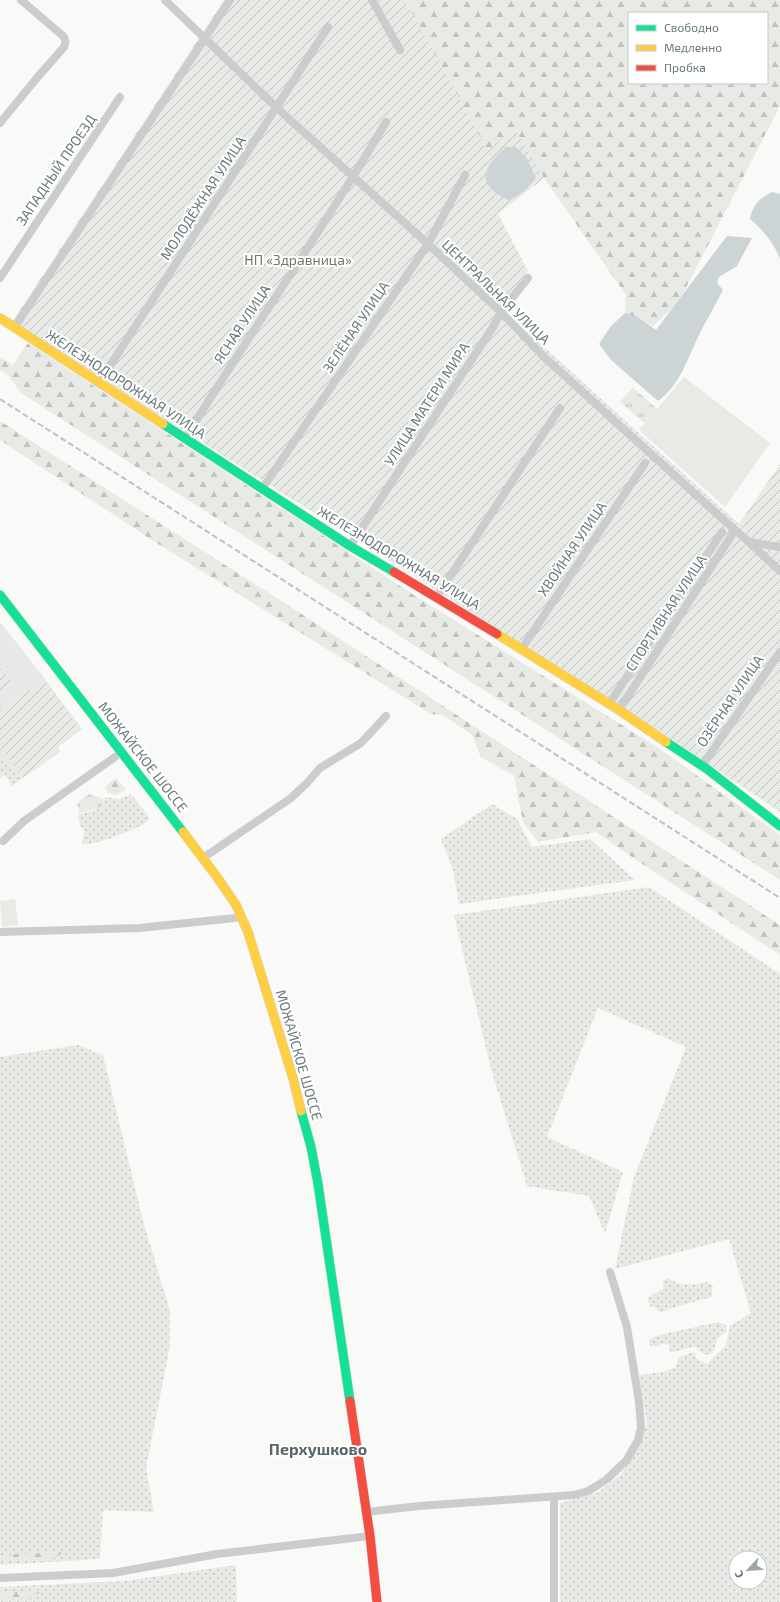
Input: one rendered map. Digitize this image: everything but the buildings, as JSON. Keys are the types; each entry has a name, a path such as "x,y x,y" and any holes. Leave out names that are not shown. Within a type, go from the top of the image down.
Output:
{"main road":[{"name":"ЖЕЛЕЗНОДОРОЖНАЯ УЛИЦА","path":"0,318 350,546 436,598 466,614 521,650 619,710 702,766 780,826"},
{"name":"МОЖАЙСКОЕ ШОССЕ","path":"0,595 229,892 241,915 286,1056 304,1119 317,1176 366,1512 370,1602"},
{"name":"МОЖАЙСКОЕ ШОССЕ","path":"0,607 223,897 234,918 297,1121 311,1185 377,1602"}],"street":[{"path":"0,123 64,47 66,41 21,0"},
{"name":"ЦЕНТРАЛЬНАЯ УЛИЦА","path":"165,0 277,108 501,312 544,357 780,571"},
{"path":"14,328 230,0"},
{"path":"372,0 400,50"},
{"name":"МОЛОДЁЖНАЯ УЛИЦА","path":"99,383 328,27"},
{"name":"ЗАПАДНЫЙ ПРОЕЗД","path":"0,278 120,97"},
{"name":"ЯСНАЯ УЛИЦА","path":"185,439 219,383 354,178 386,122"},
{"name":"ЗЕЛЁНАЯ УЛИЦА","path":"262,489 428,244 465,175"},
{"name":"УЛИЦА МАТЕРИ МИРА","path":"350,546 493,327 501,312 528,278"},
{"path":"436,598 560,408"},
{"name":"ХВОЙНАЯ УЛИЦА","path":"521,650 645,463"},
{"name":"СПОРТИВНАЯ УЛИЦА","path":"619,710 736,530"},
{"path":"609,704 722,532"},
{"path":"749,542 780,547"},
{"name":"ОЗЁРНАЯ УЛИЦА","path":"702,766 780,652"},
{"path":"203,858 291,798 320,768 361,743 386,716"},
{"path":"2,841 24,821 115,757"},
{"path":"0,932 139,928 234,918"},
{"path":"366,1512 419,1506 574,1495 598,1486 626,1461 638,1440 641,1428 639,1402 627,1327 610,1272"},
{"path":"554,1497 554,1602"},
{"path":"0,1578 113,1573 218,1554 366,1536"}],"shaded area":[{"path":"506,147 516,147 526,157 536,178 527,189 508,200 490,188 486,181 488,168 492,161"},
{"path":"772,192 780,194 780,259 768,237 750,219 757,202"},
{"path":"727,236 752,238 737,266 719,277 717,283 723,290 701,331 679,378 673,387 658,401 611,360 599,344 611,326 625,313 636,316 656,330"},
{"path":"0,622 82,729 58,747 60,752 12,786 5,775 0,778"}],"green space":[{"name":"НП «Здравница»","path":"224,0 405,0 488,151 514,127 544,178 498,214 528,271 501,308 739,524 780,464 780,812 667,736 12,322"},
{"path":"405,0 780,0 780,106 678,303 653,326 625,313 626,295 544,178 514,128 488,151"},
{"path":"28,343 414,595 660,749 780,835 780,880 21,393 9,376 0,370 0,357 13,365"},
{"path":"684,377 770,443 725,507 639,430"},
{"path":"633,387 657,409 644,423 620,402"},
{"path":"0,421 269,593 780,925 780,955 596,832 538,842 523,822 514,776 481,757 472,735 443,715 431,714 155,542 0,440"},
{"path":"0,668 14,686 0,697"},
{"path":"47,683 80,728 56,746 59,751 24,777 0,748 0,709 9,710 7,707 8,703 27,688 35,692"},
{"path":"0,754 21,779 13,784 5,773 0,777"},
{"path":"116,778 126,790 116,795 108,793 105,787"},
{"path":"89,794 104,799 101,808 79,813 77,803"},
{"path":"131,794 150,818 141,825 120,835 102,841 82,844 84,831 80,826 78,815 102,808 105,797 119,799"},
{"path":"492,804 517,819 532,847 590,839 635,880 459,904 453,870 441,839"},
{"path":"649,887 780,974 780,1602 560,1602 560,1503 598,1492 621,1474 639,1445 647,1423 639,1375 663,1372 675,1368 679,1357 694,1352 697,1359 707,1364 726,1345 730,1326 751,1313 729,1239 615,1269 634,1177 686,1047 598,1008 547,1137 623,1172 605,1233 589,1196 527,1186 491,1069 454,915"},
{"path":"15,899 18,925 2,927 0,901"},
{"path":"78,1045 103,1055 143,1221 170,1311 170,1346 146,1468 154,1512 103,1510 100,1559 0,1565 0,1057"},
{"path":"668,1278 682,1284 707,1282 713,1286 711,1297 660,1313 656,1308 650,1306 647,1300 652,1295 663,1289 663,1282"},
{"path":"718,1322 726,1325 727,1331 717,1339 713,1353 707,1355 696,1347 670,1352 669,1346 663,1343 657,1346 650,1346 649,1340 655,1336"},
{"path":"65,1552 53,1558 0,1561 0,1555"},
{"path":"236,1565 237,1602 0,1602 0,1587 124,1581"},
{"path":"44,1590 30,1598 0,1599 0,1592"}],"railway":[{"path":"0,399 780,898"}],"traffic: fast":[{"path":"163,424 350,546 394,572"},
{"path":"0,595 183,832"},
{"path":"666,742 707,769 780,826"},
{"path":"301,1111 311,1147 318,1184 350,1401"}],"traffic: slow":[{"path":"0,318 163,424"},
{"path":"497,634 619,710 666,742"},
{"path":"183,832 236,905 248,932 293,1078 301,1111"}],"traffic: jam":[{"path":"394,572 497,634"},
{"path":"350,1401 370,1536 377,1602"}],"district":[{"name":"Перхушково","path":"318,1449"}]}
